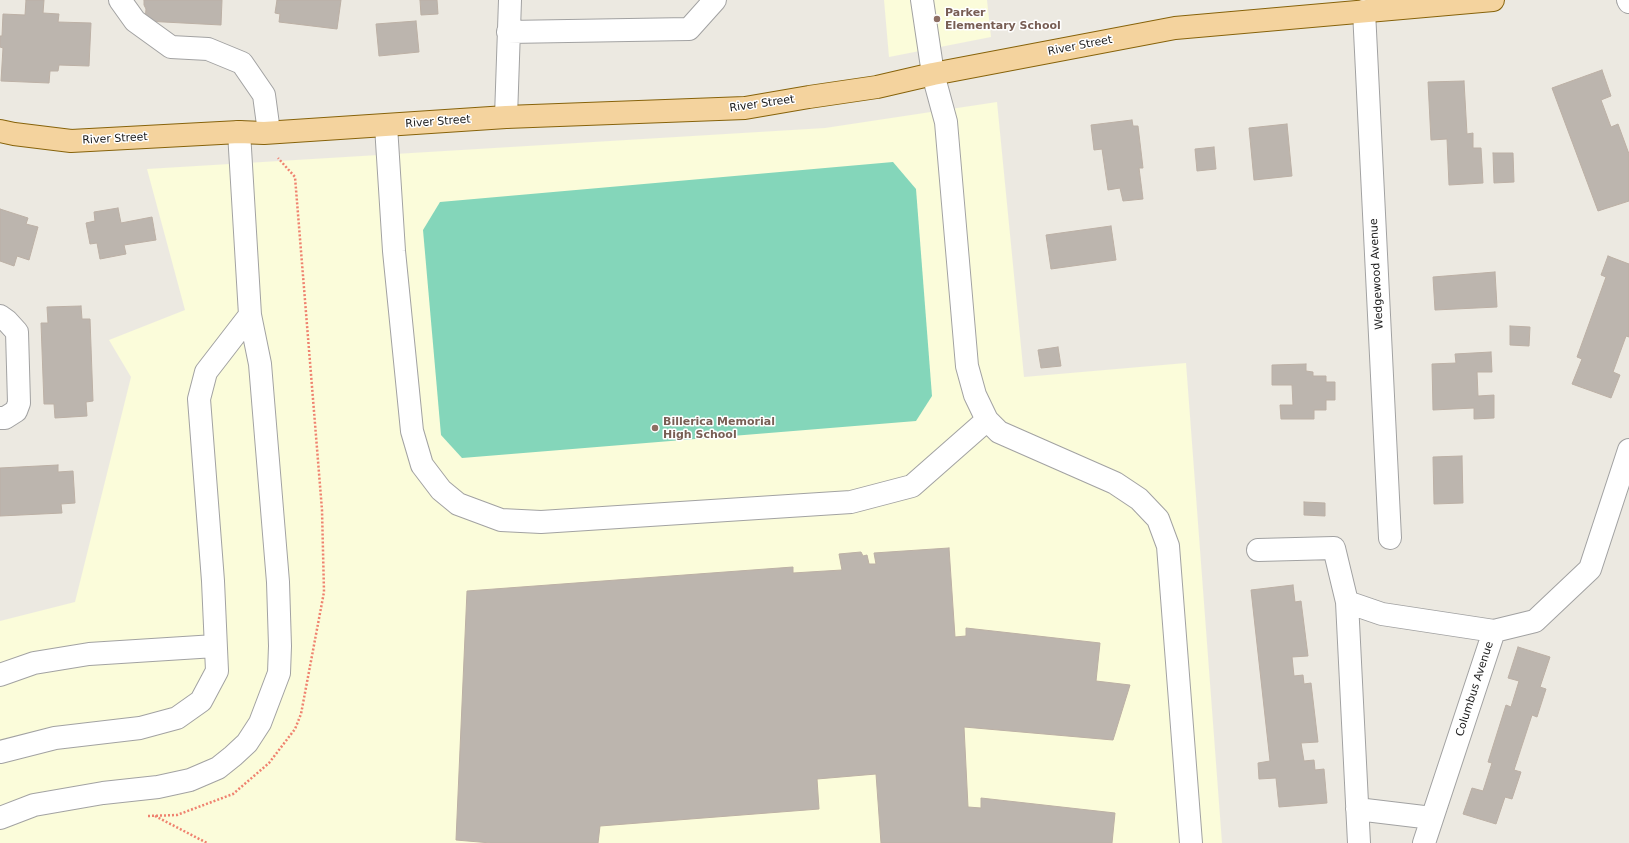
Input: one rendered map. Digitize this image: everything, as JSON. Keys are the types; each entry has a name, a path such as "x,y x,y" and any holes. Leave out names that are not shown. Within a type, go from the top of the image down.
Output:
{"main road":[{"name":"River Street","path":"0,131 71,141 386,126 506,117 745,108 877,87 934,74 1175,28 1493,0"}],"street":[{"path":"120,0 136,21 171,47 208,49 242,63 264,95 269,132"},
{"path":"506,117 510,0"},
{"path":"508,32 689,29 715,0"},
{"path":"922,0 934,74 946,122 968,366 975,395 987,420 999,432 1114,483 1139,499 1158,519 1168,546 1191,843"},
{"name":"Wedgewood Avenue","path":"1364,11 1390,538"},
{"path":"386,126 394,251 412,431 422,465 441,490 458,504 501,520 541,522 851,502 912,486 987,420"},
{"path":"0,818 34,805 103,793 158,787 190,780 218,768 247,743 260,723 279,674 280,646 278,582 260,372 250,316 240,132"},
{"path":"0,316 17,332 19,403 16,411 4,418 0,418"},
{"path":"0,752 55,738 140,728 177,718 201,701 217,671 213,582 199,399 206,372 250,316"},
{"name":"Columbus Avenue","path":"1424,843 1494,631 1535,621 1590,569 1629,450"},
{"path":"1258,550 1334,548 1346,602 1359,843"},
{"path":"1346,602 1382,614 1494,631"},
{"path":"0,675 34,663 89,654 215,646"},
{"path":"1357,809 1432,818"}],"path":[{"path":"277,156 295,178 322,510 324,592 301,714"},
{"path":"154,816 207,843"}],"shaded area":[{"name":"Parker Elementary School","path":"884,0 987,0 991,37 889,57"},
{"name":"Billerica Memorial High School","path":"997,102 1024,377 1186,363 1222,843 0,843 0,621 75,602 131,377 109,340 185,310 147,169 825,128"}],"green space":[{"path":"893,162 916,189 932,396 916,421 462,458 441,435 423,230 440,202"}],"building":[{"path":"26,0 44,0 43,13 59,14 58,22 91,23 89,66 59,65 58,71 50,71 49,83 1,81 3,48 0,47 0,36 2,36 3,14 25,15"},
{"path":"144,0 222,0 221,25 145,21 146,9"},
{"path":"277,0 341,0 337,29 279,22 280,14 275,13"},
{"path":"420,0 437,0 438,14 421,15"},
{"path":"416,21 419,52 379,56 376,24"},
{"path":"1602,70 1611,96 1601,100 1611,127 1618,124 1629,154 1629,201 1598,211 1552,88"},
{"path":"1464,81 1467,134 1473,133 1473,148 1481,148 1483,183 1449,185 1447,139 1431,140 1428,82"},
{"path":"1132,120 1133,126 1138,126 1143,168 1139,168 1143,199 1123,201 1120,188 1108,190 1102,149 1094,150 1091,125"},
{"path":"1287,124 1292,176 1254,180 1249,128"},
{"path":"1214,147 1216,169 1197,171 1195,149"},
{"path":"1493,153 1513,153 1514,182 1494,183"},
{"path":"118,208 121,223 152,217 156,240 124,245 126,254 100,259 97,243 90,244 86,223 95,221 94,212"},
{"path":"0,209 28,218 26,224 38,227 29,260 17,256 14,266 0,261"},
{"path":"1111,226 1116,260 1051,269 1046,235"},
{"path":"1608,256 1629,264 1629,337 1626,336 1613,372 1620,375 1611,398 1572,384 1582,359 1577,357 1606,277 1601,275"},
{"path":"1495,272 1497,307 1435,310 1433,277"},
{"path":"81,306 82,319 90,319 93,401 86,402 87,416 55,418 54,404 44,404 41,323 48,323 47,307"},
{"path":"1510,326 1530,327 1529,346 1510,345"},
{"path":"1058,347 1061,366 1041,368 1038,350"},
{"path":"1491,352 1492,372 1477,372 1478,396 1494,395 1494,418 1474,419 1474,408 1433,410 1432,364 1456,363 1455,354"},
{"path":"1306,364 1306,371 1313,372 1313,376 1326,376 1326,382 1335,382 1335,400 1326,400 1326,410 1314,410 1314,419 1281,419 1280,405 1293,405 1292,385 1272,385 1272,365"},
{"path":"1462,456 1463,503 1434,504 1433,457"},
{"path":"58,465 58,472 73,471 75,503 61,504 62,513 0,516 0,468"},
{"path":"1304,502 1325,503 1325,516 1304,515"},
{"path":"949,548 955,637 966,636 966,628 1100,643 1096,681 1130,685 1113,740 964,727 968,807 981,808 981,798 1115,813 1112,843 881,843 876,774 817,779 819,809 600,826 598,843 491,843 456,840 467,591 793,567 793,573 842,570 839,554 861,552 863,556 867,555 869,564 876,564 874,553"},
{"path":"1293,585 1295,602 1301,601 1308,656 1292,657 1294,676 1303,675 1304,684 1311,683 1318,742 1301,743 1304,761 1314,760 1315,770 1324,769 1327,803 1279,807 1276,778 1259,779 1258,763 1270,761 1251,590"},
{"path":"1518,647 1550,657 1540,687 1546,689 1537,717 1532,715 1514,770 1521,772 1512,799 1505,797 1496,824 1463,814 1472,788 1483,791 1492,763 1488,762 1506,705 1511,707 1519,681 1508,678"}],"place":[{"name":"Parker Elementary School","path":"937,19"},
{"name":"Billerica Memorial High School","path":"655,428"}]}
